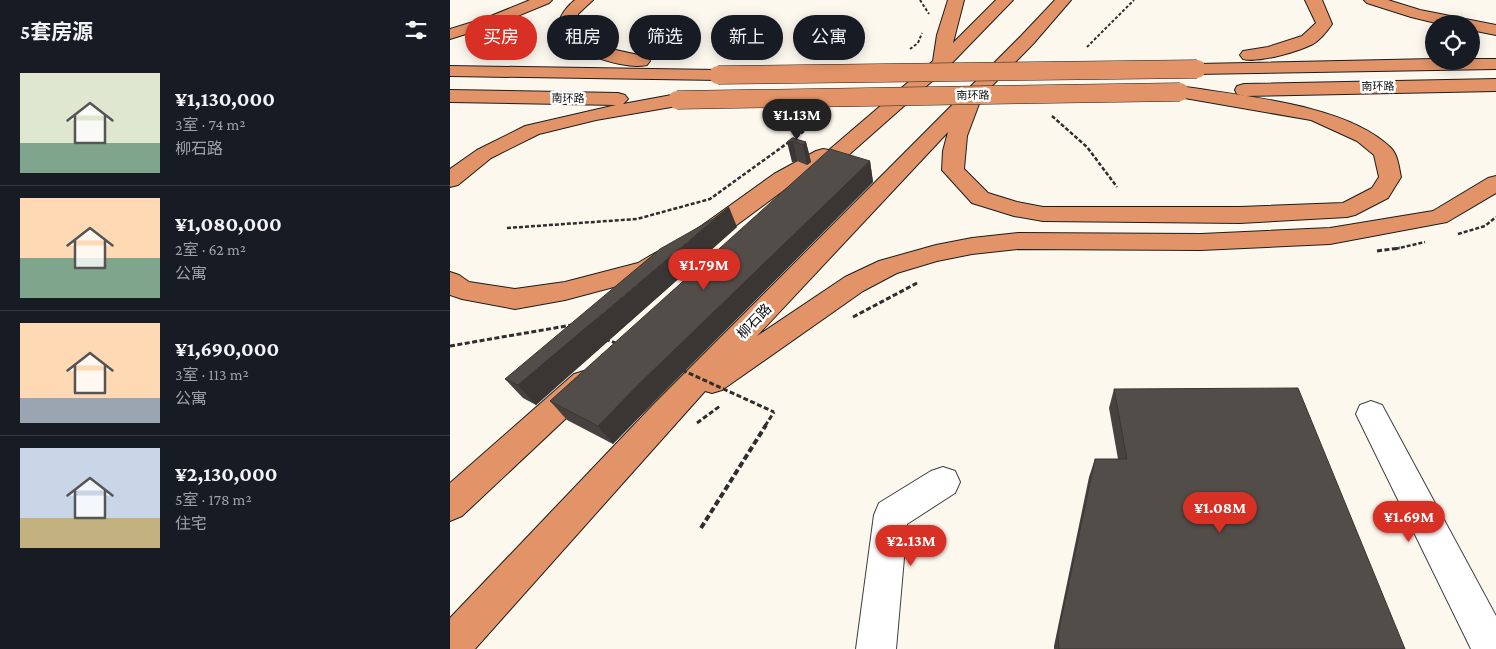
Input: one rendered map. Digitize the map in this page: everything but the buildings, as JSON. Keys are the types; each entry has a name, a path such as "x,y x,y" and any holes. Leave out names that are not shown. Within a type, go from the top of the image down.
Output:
{"highway":[{"path":"450,34 492,21 544,0"},
{"path":"585,0 571,11 567,24 568,34 584,47 615,57 718,75"},
{"path":"942,63 945,35 956,0"},
{"path":"758,225 853,138 942,63 1005,0"},
{"name":"柳石路","path":"450,647 665,413 1064,0"},
{"path":"1027,40 1077,0"},
{"path":"1109,71 1213,61 1270,52 1308,40 1324,24 1316,3 1312,0"},
{"path":"1372,0 1425,16"},
{"path":"1480,27 1496,30"},
{"name":"南环路","path":"450,71 718,75 1109,71 1496,64"},
{"name":"南环路","path":"450,96 677,100 1496,85"},
{"path":"975,92 960,124 953,147 953,170 980,198 1014,209 1043,214 1240,215 1347,210 1380,193 1390,177 1384,153 1364,138 1316,115 1180,92"},
{"path":"450,180 484,154 532,130 596,114 677,100"},
{"path":"450,281 462,290 515,299 565,291 646,270 712,232 782,179 853,138"},
{"path":"665,413 854,284 888,267 936,253 972,246 1018,241 1201,242 1330,236 1439,217 1496,183"},
{"path":"450,505 604,365"}],"street":[{"path":"1371,414 1492,649"},
{"path":"876,649 891,515 942,482"}],"path":[{"path":"920,0 930,15"},
{"path":"903,54 918,43 924,29"},
{"path":"507,228 637,219 710,200 820,120"},
{"path":"1449,236 1486,226 1496,217"},
{"path":"1374,251 1393,250 1430,241"},
{"path":"850,319 926,279"},
{"path":"450,346 571,324 579,328"},
{"path":"604,339 621,345"},
{"path":"681,369 774,412 701,528"},
{"path":"730,397 738,392"},
{"path":"694,426 723,403"}]}
